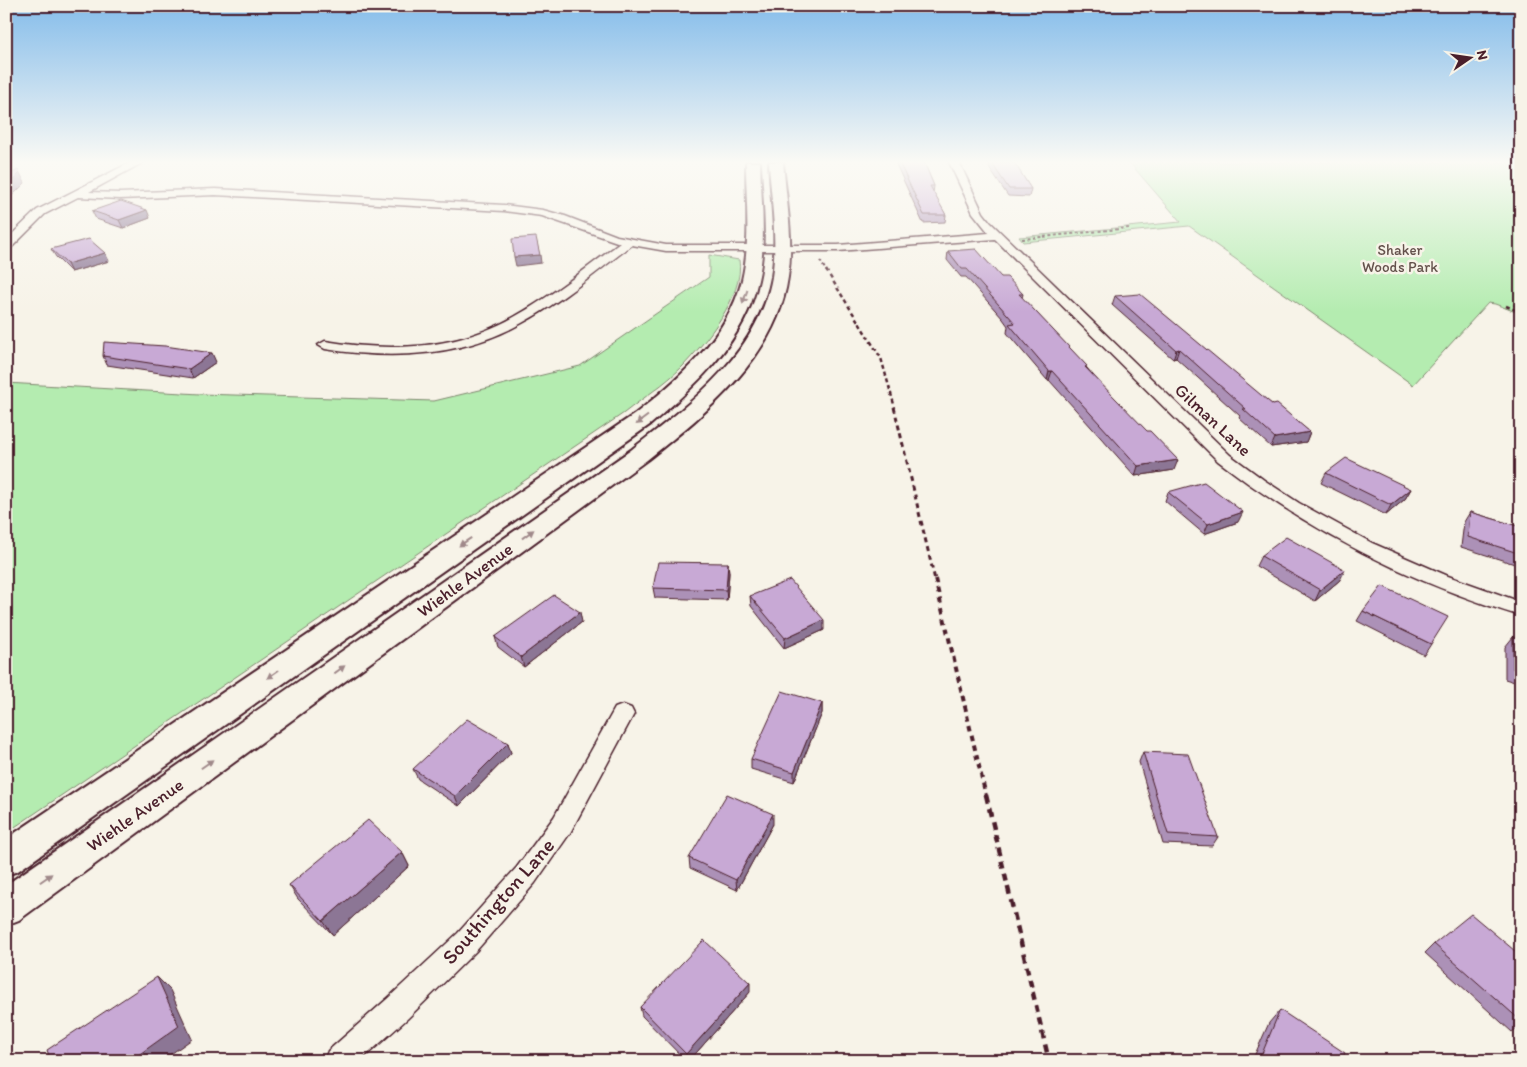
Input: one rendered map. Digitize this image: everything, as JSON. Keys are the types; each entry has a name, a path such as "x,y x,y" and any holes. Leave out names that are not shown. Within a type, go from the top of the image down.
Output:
{"main road":[{"name":"Wiehle Avenue","path":"6,859 643,418 693,375 715,350 740,312 750,280 753,249 753,212"},
{"name":"Wiehle Avenue","path":"6,907 486,565 679,424 716,389 743,358 765,325 778,293 781,276 779,212"}],"street":[{"path":"6,247 41,212"},
{"path":"534,212 561,218 596,233 629,242 666,248 781,250 882,246 999,238"},
{"name":"Gilman Lane","path":"978,212 999,238 1224,458 1256,485 1299,513 1388,559 1450,585 1521,609"},
{"path":"325,344 354,351 399,352 437,347 480,337 502,328 542,306 629,242"},
{"name":"Southington Lane","path":"338,1061 397,1009 467,942 526,875 562,825 623,714"}],"path":[{"path":"999,238 1129,228"},
{"path":"817,256 881,358 890,385 1049,1061"},
{"path":"1506,306 1521,312"}],"green space":[{"name":"Shaker Woods Park","path":"1172,212 1521,212 1521,305 1513,305 1521,309 1521,314 1488,303 1413,385 1189,226 1023,242 1019,237 1181,222"},
{"path":"709,255 739,260 736,288 730,303 712,332 682,367 668,379 624,413 6,833 6,383 200,394 434,401 580,366 709,277"}],"building":[{"path":"94,212 142,212 119,220"},
{"path":"922,212 944,212 946,215 924,215"},
{"path":"536,237 540,255 514,257 512,239"},
{"path":"89,239 105,253 67,264 51,249"},
{"path":"976,249 1001,277 1007,277 1023,294 1019,294 1087,366 1085,367 1178,460 1138,466 1052,371 1049,371 1009,324 1015,323 967,269 962,269 948,251"},
{"path":"1140,294 1273,405 1277,404 1310,432 1275,438 1243,409 1246,409 1179,349 1176,350 1115,296"},
{"path":"104,342 165,346 212,353 189,369 103,356"},
{"path":"1346,458 1411,489 1391,505 1326,473"},
{"path":"1204,482 1243,512 1208,524 1168,492"},
{"path":"1470,512 1521,527 1521,554 1468,537"},
{"path":"1286,537 1345,570 1320,590 1261,556"},
{"path":"658,562 728,563 726,590 653,588"},
{"path":"790,580 824,620 785,638 750,596"},
{"path":"1382,586 1448,617 1431,644 1363,611"},
{"path":"554,595 580,612 521,657 495,637"},
{"path":"1513,637 1521,639 1521,671 1513,669"},
{"path":"782,691 822,703 794,772 751,759"},
{"path":"467,719 508,743 455,796 413,769"},
{"path":"1143,752 1188,754 1218,837 1168,834"},
{"path":"727,794 773,814 736,880 689,858"},
{"path":"368,820 402,852 323,921 289,885"},
{"path":"1471,914 1521,956 1521,1021 1434,944"},
{"path":"704,940 750,983 686,1054 640,1007"},
{"path":"157,977 179,1026 130,1061 51,1061 47,1050"},
{"path":"1280,1010 1345,1053 1342,1061 1259,1061"}]}
